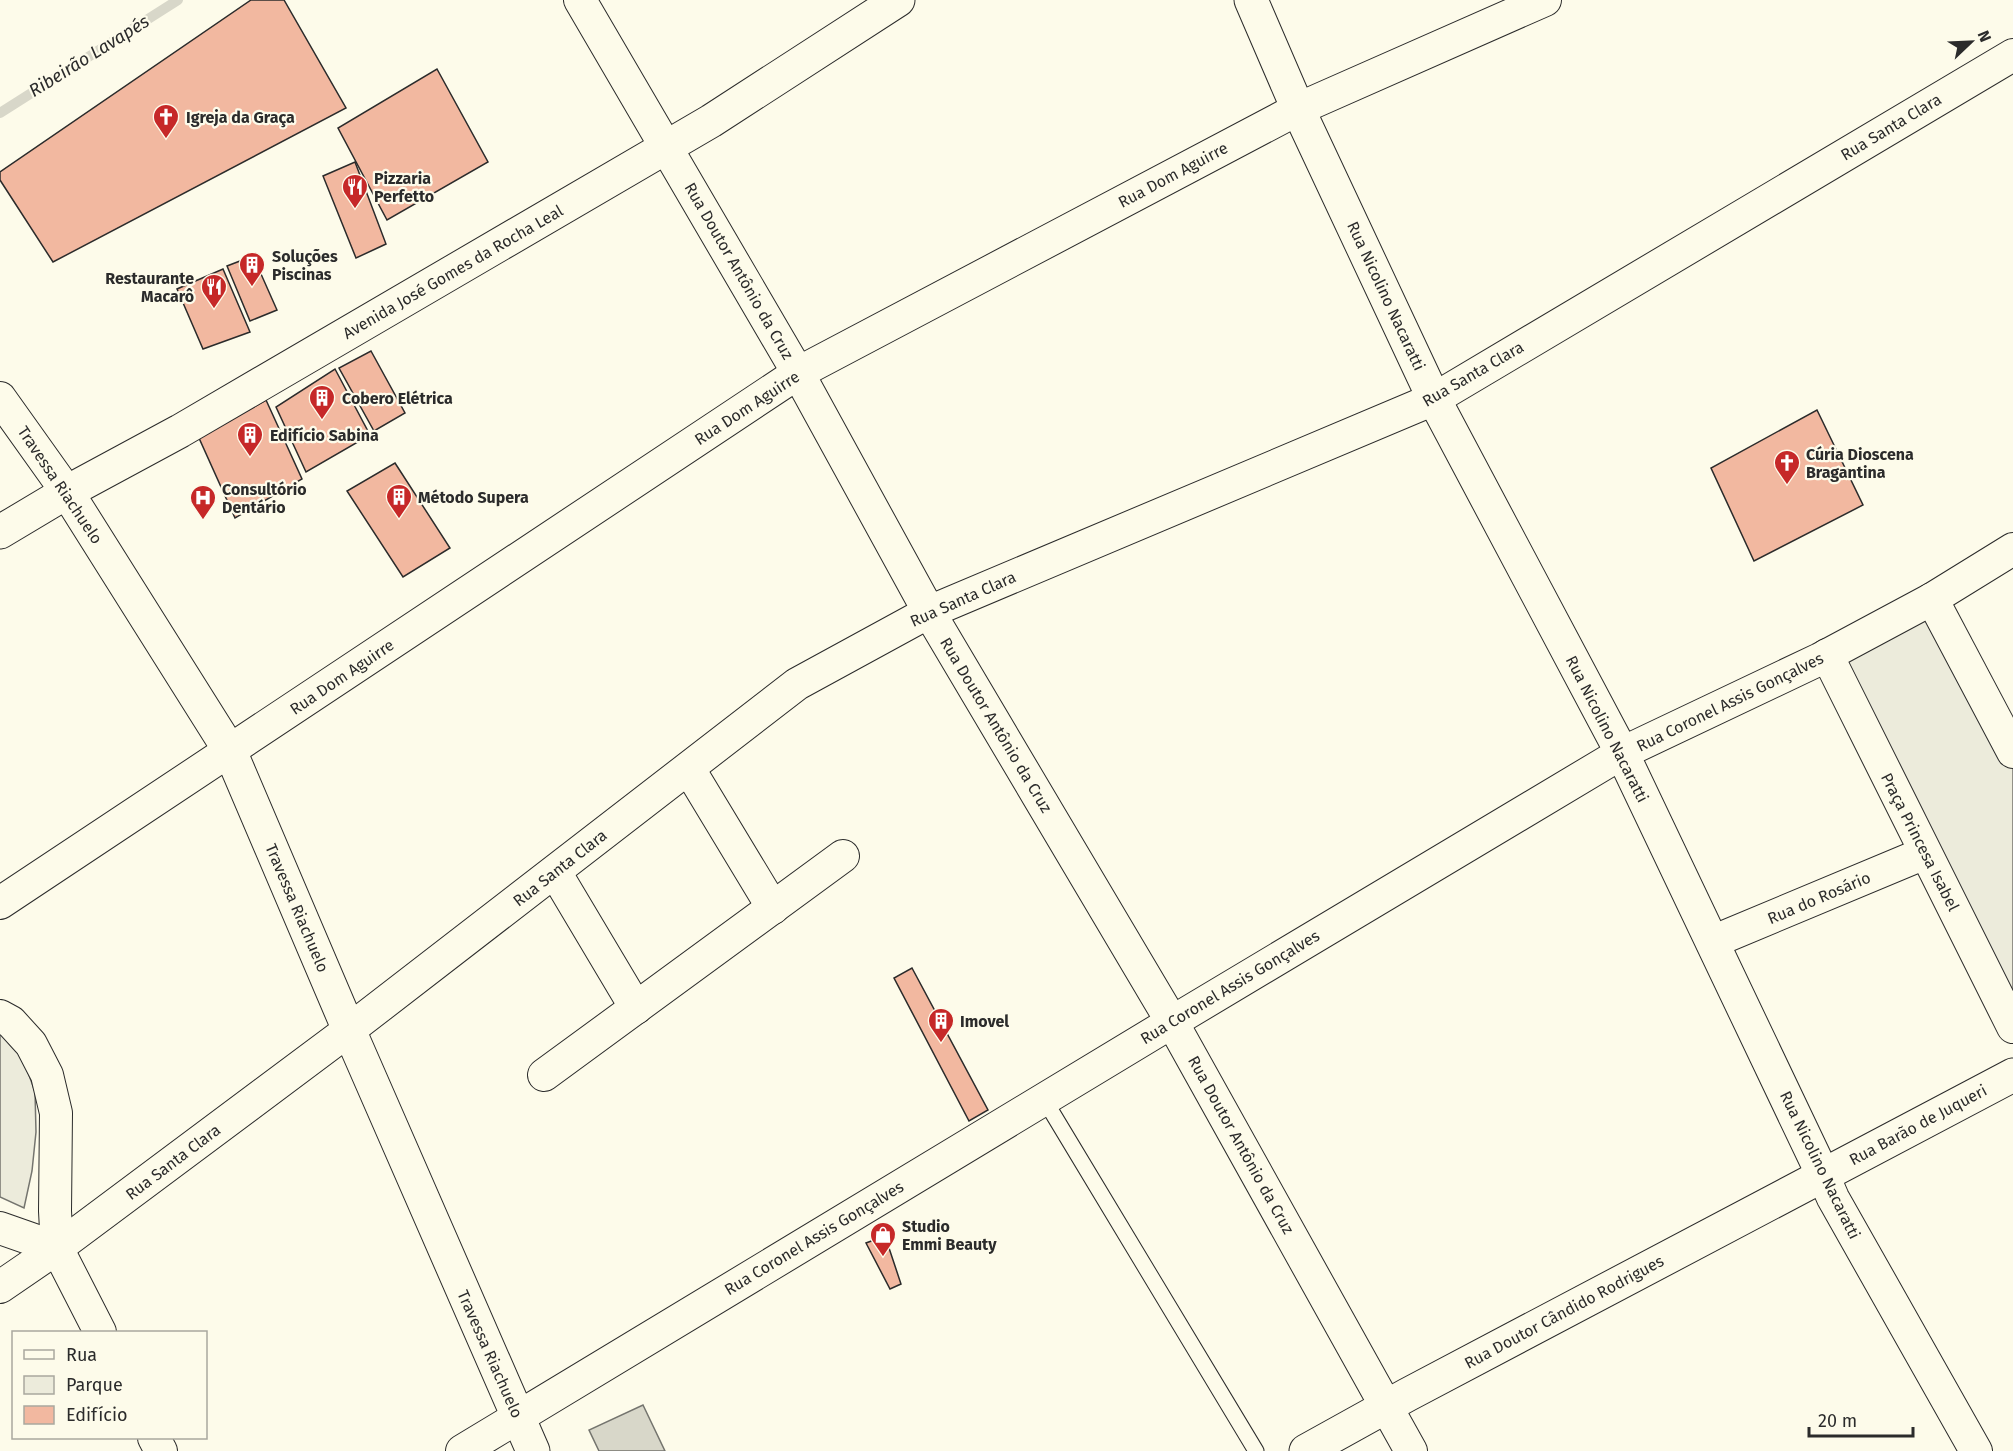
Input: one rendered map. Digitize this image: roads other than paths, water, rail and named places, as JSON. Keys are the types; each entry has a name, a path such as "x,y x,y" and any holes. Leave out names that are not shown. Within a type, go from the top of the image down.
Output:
{"street":[{"name":"Rua Doutor Antônio da Cruz","path":"580,0 798,374 929,612 1172,1022 1411,1451"},
{"name":"Avenida José Gomes da Rocha Leal","path":"0,532 67,492 180,431 711,121 898,0"},
{"name":"Rua Nicolino Nacaratti","path":"1251,0 1298,109 1434,399 1622,753 1833,1198 1976,1451"},
{"name":"Rua Dom Aguirre","path":"0,903 798,374 1298,109 1545,0"},
{"name":"Rua Santa Clara","path":"0,1287 57,1248 349,1030 797,684 929,612 1434,399 2013,55"},
{"name":"Travessa Riachuelo","path":"0,398 67,492 230,751 533,1451"},
{"name":"Rua Coronel Assis Gonçalves","path":"462,1451 1622,753 1827,655 1932,599 2013,549"},
{"path":"1932,599 2013,752"},
{"name":"Praça Princesa Isabel","path":"1827,655 2013,1028"},
{"path":"688,768 772,908"},
{"name":"Rua do Rosário","path":"1712,942 1925,853"},
{"path":"544,1075 843,856"},
{"path":"555,872 636,1008"},
{"path":"0,1016 10,1022 31,1044 47,1075 57,1113 55,1211 57,1248 99,1331"},
{"name":"Rua Barão de Juqueri","path":"1823,1175 2013,1075"},
{"name":"Rua Doutor Cândido Rodrigues","path":"1306,1451 1823,1175"},
{"path":"0,1228 57,1248"}],"lane":[{"path":"1044,1099 1256,1451"}],"waterway":[{"name":"Ribeirão Lavapés","path":"0,113 178,0"}],"place":[{"name":"Igreja da Graça","path":"166,140"},
{"name":"Pizzaria Perfetto","path":"355,210"},
{"name":"Soluções Piscinas","path":"252,288"},
{"name":"Restaurante Macarô","path":"214,310"},
{"name":"Cobero Elétrica","path":"322,421"},
{"name":"Edifício Sabina","path":"250,458"},
{"name":"Cúria Dioscena Bragantina","path":"1787,486"},
{"name":"Método Supera","path":"399,520"},
{"name":"Consultório Dentário","path":"203,521"},
{"name":"Imovel","path":"941,1044"},
{"name":"Studio Emmi Beauty","path":"883,1258"}]}
